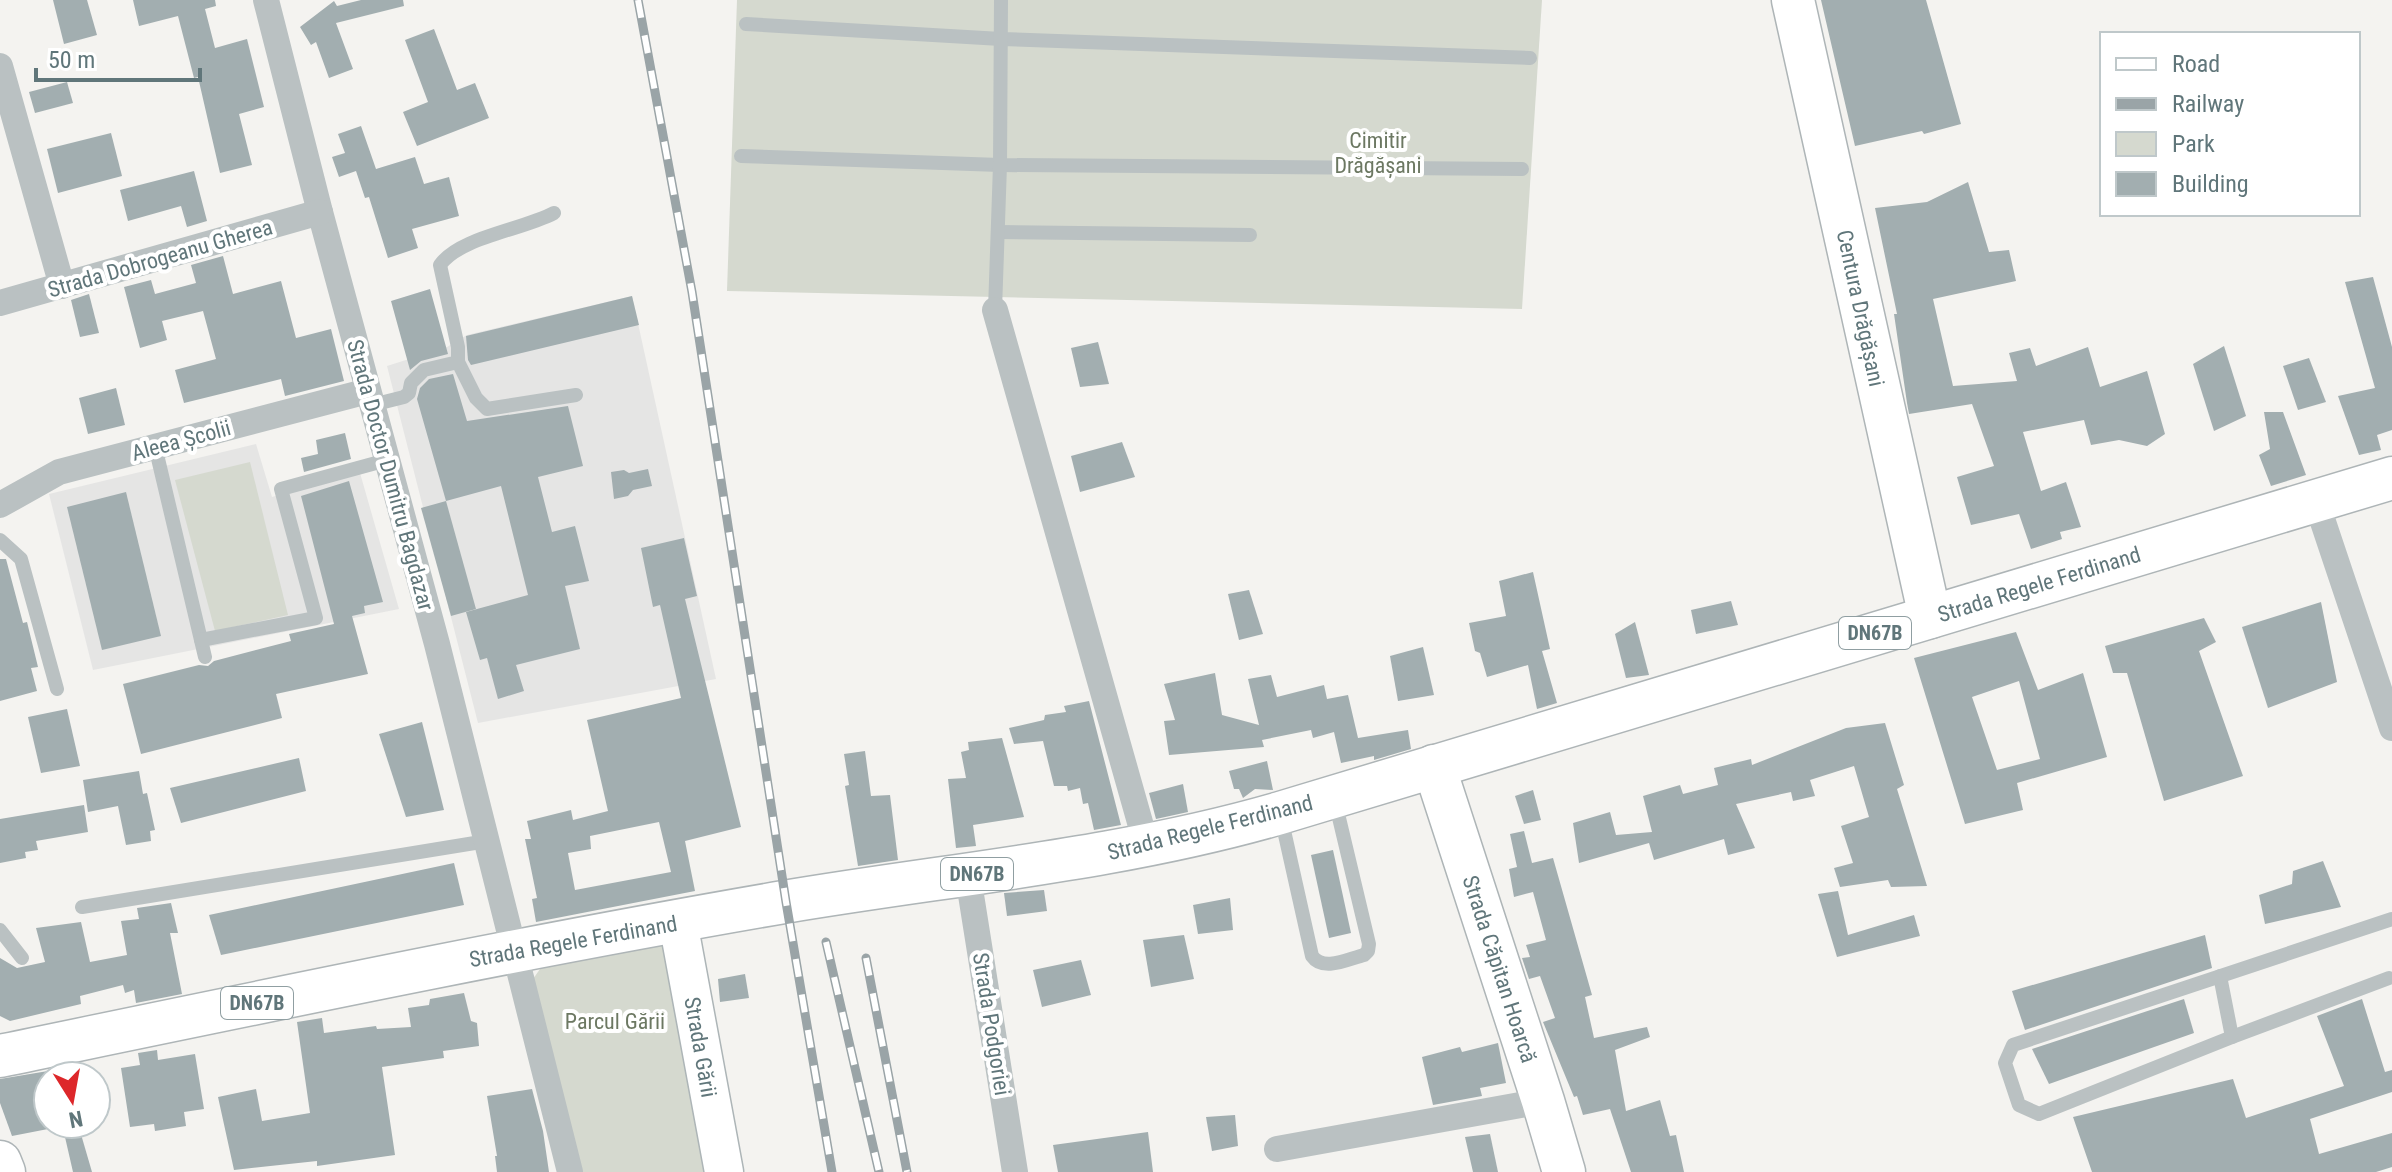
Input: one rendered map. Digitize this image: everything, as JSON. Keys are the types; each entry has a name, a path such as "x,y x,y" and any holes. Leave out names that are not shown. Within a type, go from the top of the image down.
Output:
{"main road":[{"name":"Centura Drăgășani","path":"1793,0 1930,617"},
{"name":"Strada Regele Ferdinand","path":"0,1056 514,951 786,902 1147,847 1334,797 2392,478"},
{"name":"Strada Căpitan Hoarcă","path":"1434,766 1564,1172"},
{"path":"0,1162 4,1172"}],"street":[{"name":"Strada Doctor Dumitru Bagdazar","path":"266,0 487,841 570,1172"},
{"path":"0,66 62,286"},
{"name":"Strada Dobrogeanu Gherea","path":"0,303 320,212"},
{"path":"995,310 1147,847"},
{"name":"Aleea Școlii","path":"0,505 59,472 155,446 370,398"},
{"path":"2316,501 2392,728"},
{"name":"Strada Podgoriei","path":"968,876 1015,1172"},
{"name":"Strada Gării","path":"678,922 724,1172"},
{"path":"1277,1149 1543,1101"}],"lane":[{"path":"995,310 1001,0"},
{"path":"746,24 1001,39 1530,58"},
{"path":"741,156 1000,165 1522,169"},
{"path":"554,213 536,223 491,236 447,255 440,265 458,347 458,362 476,398 487,409 576,395"},
{"path":"998,232 1250,235"},
{"path":"370,398 404,397 409,393 411,383 424,370 458,362"},
{"path":"155,446 205,657"},
{"path":"201,640 316,618 281,489 387,460"},
{"path":"0,540 21,559 57,689"},
{"path":"1280,813 1312,956 1323,965 1364,955 1369,944 1334,797"},
{"path":"82,907 487,841"},
{"path":"2389,978 2039,1114 2019,1105 2005,1063 2013,1045 2392,919"},
{"path":"0,930 22,958"},
{"path":"2220,976 2232,1037"}],"shaded area":[{"path":"632,296 716,679 478,723 387,366 447,347 467,335"},
{"path":"256,444 272,497 360,473 399,609 93,670 49,494"}],"green space":[{"name":"Cimitir Drăgășani","path":"737,0 1542,0 1522,309 727,291"},
{"path":"250,462 288,615 215,631 175,480"},
{"name":"Parcul Gării","path":"671,941 712,1172 582,1172 533,979 547,959"}],"building":[{"path":"53,0 87,0 97,35 64,44"},
{"path":"133,0 215,0 216,6 205,9 215,48 247,39 264,107 239,114 252,165 220,173 198,77 194,78 178,16 139,26"},
{"path":"361,0 403,0 404,6 336,23 353,69 329,78 316,42 311,45 300,27 334,1 337,6"},
{"path":"1821,0 1926,0 1961,124 1855,146"},
{"path":"434,29 457,90 475,83 489,118 417,146 403,112 428,102 405,40"},
{"path":"67,82 73,103 35,113 29,92"},
{"path":"361,126 376,169 415,157 424,184 449,177 459,216 412,229 418,248 388,258 369,197 365,198 356,171 339,177 332,157 345,153 338,134"},
{"path":"111,133 122,176 58,193 47,149"},
{"path":"194,171 207,221 187,227 181,206 128,221 120,190"},
{"path":"1968,182 1989,252 2009,250 2016,281 1933,299 1953,386 2017,381 2009,353 2030,348 2036,366 2088,347 2100,387 2147,371 2165,434 2147,446 2119,440 2091,445 2084,420 2023,432 2041,491 2066,482 2081,527 2060,532 2062,539 2031,549 2019,514 1971,525 1957,477 1994,466 1972,404 1909,414 1907,403 1894,314 1897,314 1875,208 1927,202"},
{"path":"223,256 233,294 281,281 296,338 331,329 344,381 285,396 281,379 184,403 175,370 216,359 203,311 162,321 167,340 140,348 124,287 151,280 155,294 196,283 191,265"},
{"path":"2373,277 2392,347 2392,430 2377,435 2381,450 2359,455 2338,396 2375,388 2345,282"},
{"path":"430,289 448,354 421,361 410,370 391,301"},
{"path":"89,294 99,333 80,337 71,300"},
{"path":"632,296 639,325 471,365 468,360 466,336"},
{"path":"1098,342 1109,384 1080,387 1071,348"},
{"path":"2224,346 2246,416 2214,431 2193,364"},
{"path":"2309,358 2326,402 2298,410 2283,366"},
{"path":"453,374 467,421 568,406 583,466 538,477 552,532 575,526 589,581 565,586 580,649 516,665 524,691 498,699 487,658 480,660 466,612 528,595 501,486 446,501 417,399 420,388 429,379"},
{"path":"116,388 125,425 88,434 79,398"},
{"path":"2264,412 2283,412 2306,475 2271,486 2259,455 2270,449"},
{"path":"345,433 351,459 304,472 301,458 318,454 316,440"},
{"path":"1122,442 1135,477 1080,492 1071,456"},
{"path":"648,469 652,486 614,499 611,472 624,470 629,473"},
{"path":"349,481 383,602 364,606 365,613 352,616 368,674 276,694 282,718 141,754 123,684 199,665 208,666 214,661 291,641 289,634 334,624 301,496"},
{"path":"126,492 161,636 102,650 67,507"},
{"path":"446,501 476,609 451,616 421,508"},
{"path":"684,538 697,596 685,599 741,827 685,841 695,891 536,922 532,899 537,898 525,839 531,839 527,821 571,810 573,820 608,811 587,720 681,698 660,605 653,607 641,548","holes":["659,822 671,872 575,890 568,853 591,849 590,836"]},
{"path":"0,559 6,559 38,667 31,668 37,691 0,701"},
{"path":"1533,572 1550,649 1542,651 1557,703 1537,709 1528,665 1487,677 1480,653 1475,651 1469,623 1506,616 1499,581"},
{"path":"1249,590 1263,634 1239,640 1228,594"},
{"path":"1731,601 1738,625 1696,634 1691,610"},
{"path":"2321,602 2337,682 2268,708 2242,627"},
{"path":"2204,618 2216,642 2199,651 2243,776 2164,801 2127,673 2113,673 2105,646"},
{"path":"1635,622 1649,675 1626,678 1615,634"},
{"path":"2016,632 2038,690 2083,673 2107,757 2017,783 2023,810 1965,824 1914,658","holes":["2019,681 2040,759 1997,770 1972,697"]},
{"path":"1423,647 1434,695 1398,701 1390,656"},
{"path":"1215,673 1222,715 1259,725 1248,679 1271,675 1277,697 1324,685 1327,699 1348,695 1358,738 1408,730 1411,749 1374,760 1374,756 1341,763 1334,732 1313,738 1311,730 1262,740 1264,747 1169,755 1164,721 1175,720 1164,684"},
{"path":"1089,701 1121,825 1094,830 1088,803 1083,804 1080,788 1068,791 1067,786 1054,786 1043,741 1014,744 1009,728 1044,720 1045,715 1066,712 1064,706"},
{"path":"67,709 80,766 41,773 28,717"},
{"path":"422,722 444,810 406,817 379,734"},
{"path":"1885,723 1904,785 1897,789 1927,886 1891,887 1888,880 1840,887 1834,868 1853,863 1841,826 1869,817 1854,766 1810,780 1815,796 1793,801 1791,792 1736,804 1755,848 1728,855 1724,839 1654,860 1649,843 1579,863 1573,823 1610,812 1616,835 1652,832 1643,796 1680,785 1683,794 1718,785 1714,768 1751,759 1752,765 1846,728"},
{"path":"1002,738 1024,817 973,825 976,846 956,848 948,779 966,778 961,752 969,750 968,742"},
{"path":"865,751 871,796 890,795 898,860 858,866 845,786 849,785 844,754"},
{"path":"299,758 306,791 181,823 170,788"},
{"path":"1267,761 1273,790 1255,789 1243,798 1239,789 1234,789 1229,771"},
{"path":"139,771 155,830 150,831 151,841 126,845 118,806 88,812 83,780"},
{"path":"1183,784 1188,812 1156,819 1149,793"},
{"path":"1533,790 1541,820 1524,824 1515,796"},
{"path":"84,805 88,832 36,841 38,850 25,852 26,858 0,863 0,819"},
{"path":"1524,831 1532,863 1553,858 1592,995 1585,997 1594,1038 1647,1027 1650,1037 1615,1050 1626,1111 1660,1100 1670,1136 1676,1135 1684,1172 1631,1172 1610,1109 1583,1115 1577,1096 1574,1097 1543,1022 1555,1018 1540,976 1529,979 1522,958 1530,957 1526,945 1546,940 1533,892 1514,897 1509,869 1517,867 1510,834"},
{"path":"1333,850 1351,933 1329,938 1311,855"},
{"path":"2323,861 2341,907 2265,924 2259,895 2292,884 2293,871"},
{"path":"454,863 464,905 221,955 209,915"},
{"path":"1044,890 1047,911 1007,916 1004,893"},
{"path":"1838,891 1848,935 1914,915 1920,936 1837,957 1818,894"},
{"path":"1230,898 1233,930 1198,934 1193,905"},
{"path":"171,903 178,933 170,933 182,994 136,1003 134,990 125,993 123,985 80,996 81,1004 10,1021 0,1016 0,958 17,968 45,962 36,928 81,922 90,962 127,955 121,921 139,919 137,908"},
{"path":"1184,935 1194,979 1151,987 1143,940"},
{"path":"2205,935 2212,968 2025,1030 2012,991"},
{"path":"1081,960 1091,995 1042,1007 1033,970"},
{"path":"745,974 749,998 720,1002 718,979"},
{"path":"464,993 471,1021 477,1023 479,1046 443,1051 444,1058 382,1067 395,1155 317,1166 317,1161 234,1170 218,1097 256,1089 262,1121 310,1113 297,1022 322,1018 324,1033 376,1026 377,1029 411,1027 408,1008 429,1005 430,999"},
{"path":"2184,999 2194,1033 2049,1084 2032,1049"},
{"path":"2362,999 2385,1072 2392,1070 2392,1092 2310,1119 2319,1154 2392,1133 2392,1167 2376,1172 2092,1172 2073,1117 2233,1079 2246,1118 2344,1086 2317,1016"},
{"path":"1498,1043 1506,1083 1480,1088 1482,1096 1433,1105 1422,1057 1460,1047 1462,1052"},
{"path":"157,1050 158,1060 195,1054 204,1109 184,1112 186,1126 155,1131 154,1124 130,1127 121,1068 140,1065 138,1053"},
{"path":"32,1074 32,1132 12,1136 0,1103 0,1079"},
{"path":"532,1089 549,1172 497,1172 487,1096"},
{"path":"1235,1115 1238,1146 1212,1151 1206,1117"},
{"path":"1148,1132 1153,1172 1058,1172 1053,1145"},
{"path":"1490,1134 1498,1172 1473,1172 1465,1137"},
{"path":"66,1140 83,1140 92,1172 73,1172"}],"railway":[{"path":"638,0 692,292 786,902 832,1172"},
{"path":"826,942 879,1172"},
{"path":"866,958 907,1172"}]}
